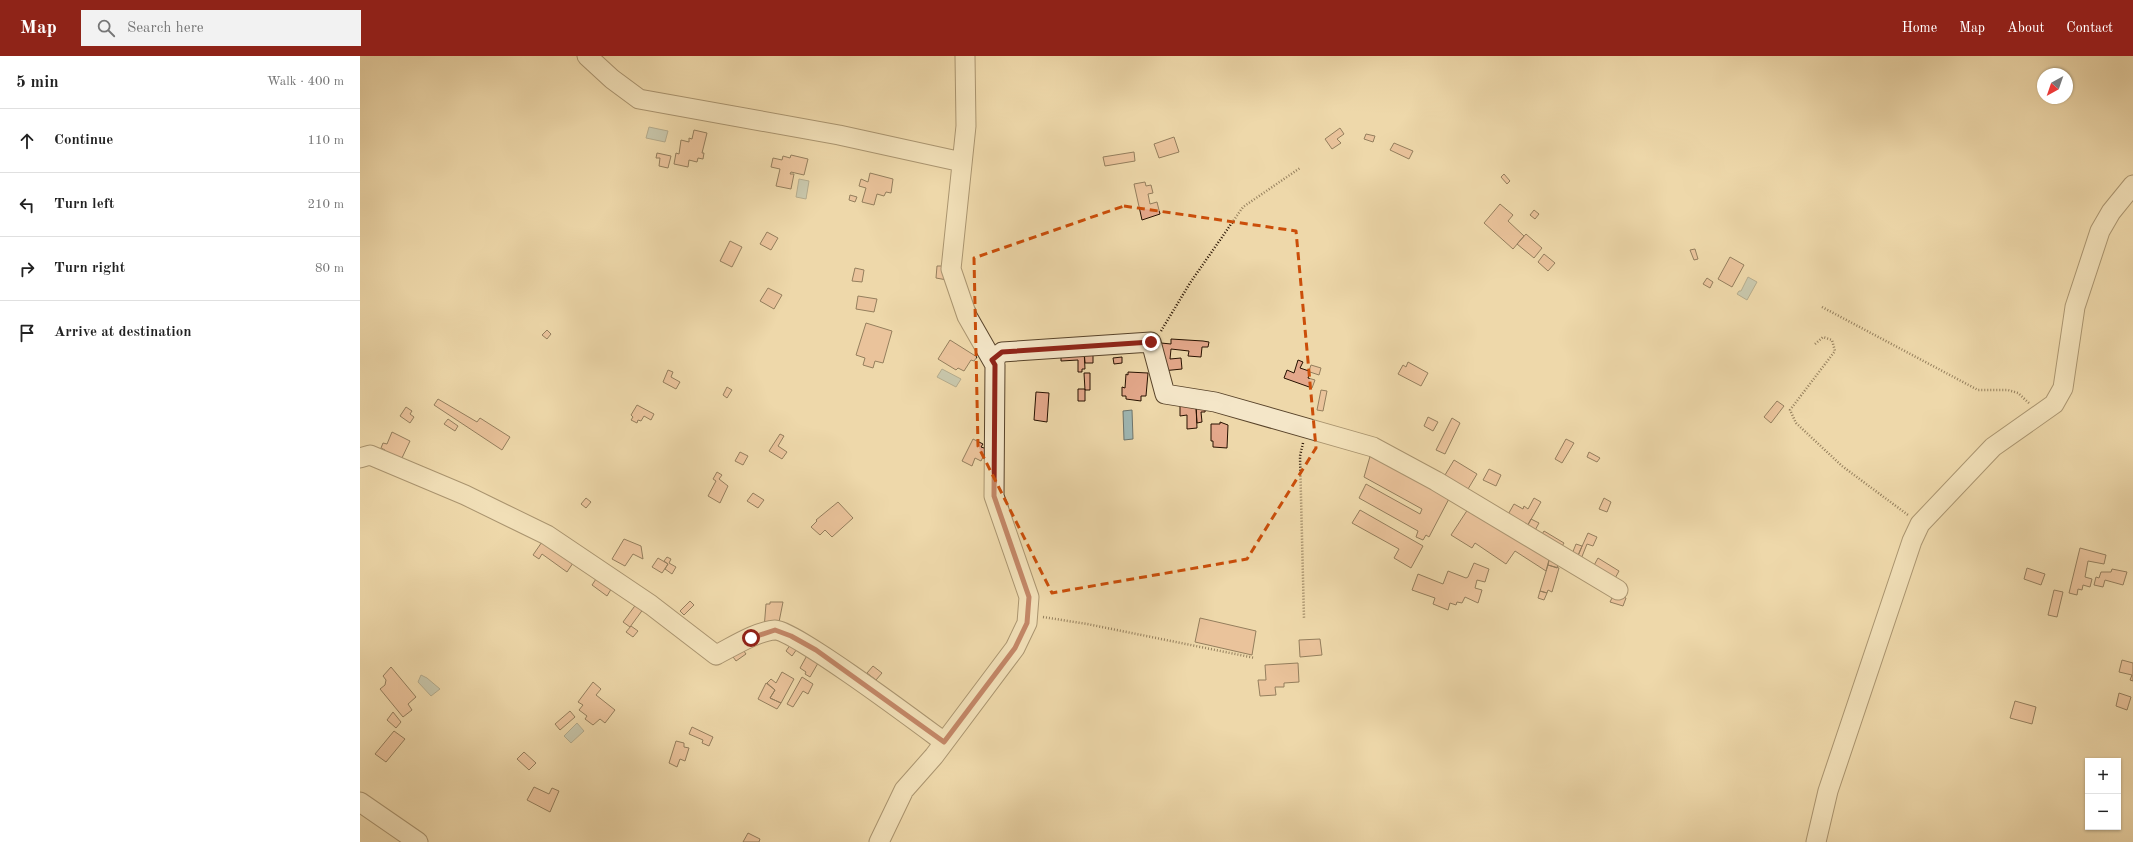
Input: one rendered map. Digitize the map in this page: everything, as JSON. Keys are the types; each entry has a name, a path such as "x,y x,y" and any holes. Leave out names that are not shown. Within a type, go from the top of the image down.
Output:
{"street":[{"path":"587,56 612,79 639,99 839,135 962,162"},
{"path":"879,842 904,790 944,742 1015,648 1027,623 1028,615 1029,597 994,496 995,365 967,316 950,269 966,126 965,56"},
{"path":"1816,842 1828,791 1912,541 1920,524 1993,447 2054,404 2063,388 2075,307 2100,231 2110,212 2133,185"},
{"path":"992,360 1002,352 1151,342 1165,394 1215,402 1373,447 1436,481 1618,590"},
{"path":"360,458 370,455 465,496 547,535 651,605 716,655 751,638 775,630 791,636 816,650 944,742"},
{"path":"360,802 418,842"}],"path":[{"path":"1161,331 1190,283 1243,207 1300,168"},
{"path":"1822,307 1978,390 2008,390 2018,393 2041,414"},
{"path":"1815,344 1823,337 1832,340 1835,351 1790,410 1796,423 1842,466 1920,524"},
{"path":"1304,618 1300,456 1307,428"},
{"path":"1028,615 1087,624 1255,658"}],"highlighted area":[{"path":"1124,206 1296,231 1316,448 1247,559 1052,593 978,446 974,258"}],"water":[{"path":"649,127 668,131 665,142 646,138"},
{"path":"799,179 809,181 806,199 796,197"},
{"path":"1748,277 1757,282 1747,300 1737,294 1741,291"},
{"path":"942,369 961,379 956,387 937,377"},
{"path":"1132,410 1133,439 1124,440 1123,411"},
{"path":"421,675 440,689 431,696 418,682"},
{"path":"577,723 584,731 571,743 564,736"}],"building":[{"path":"1340,128 1344,134 1337,139 1341,143 1332,149 1325,139"},
{"path":"694,130 707,133 702,153 704,153 703,159 698,158 697,162 689,160 688,167 674,164 676,153 679,154 681,140 689,142 689,138 692,139"},
{"path":"1366,134 1375,136 1373,142 1364,139"},
{"path":"1174,137 1179,152 1159,158 1154,144"},
{"path":"1394,143 1413,151 1409,159 1390,150"},
{"path":"1134,152 1135,161 1105,166 1103,157"},
{"path":"657,153 671,156 668,168 659,166 660,158 656,158"},
{"path":"791,155 808,159 804,175 791,172 790,174 794,174 791,189 776,186 780,169 771,167 773,158 782,160 783,156 790,158"},
{"path":"870,173 893,179 891,193 886,192 884,196 877,194 874,205 862,202 866,188 859,186 861,179 868,182"},
{"path":"1504,174 1510,181 1507,184 1501,177"},
{"path":"1145,182 1146,186 1151,185 1153,193 1148,194 1150,204 1157,202 1160,214 1142,220 1134,184"},
{"path":"850,195 857,197 855,202 849,200"},
{"path":"1500,204 1513,215 1508,221 1524,236 1513,249 1484,223"},
{"path":"1534,210 1539,214 1535,219 1530,215"},
{"path":"767,232 778,238 771,250 760,244"},
{"path":"1526,234 1542,248 1534,258 1517,244"},
{"path":"730,241 742,247 732,267 720,261"},
{"path":"1695,249 1698,259 1694,260 1690,250"},
{"path":"1544,254 1555,263 1548,271 1538,262"},
{"path":"1730,257 1744,265 1732,287 1718,279"},
{"path":"937,266 946,266 947,280 936,278"},
{"path":"855,268 864,270 862,282 852,281"},
{"path":"1707,278 1713,282 1710,288 1703,284"},
{"path":"768,288 782,295 774,309 760,301"},
{"path":"858,296 877,299 874,312 856,309"},
{"path":"866,323 892,331 883,363 875,361 873,368 863,365 865,358 856,355"},
{"path":"547,330 551,334 547,339 542,335"},
{"path":"1171,339 1209,342 1208,347 1202,347 1201,357 1188,356 1189,351 1171,349 1170,359 1181,358 1182,369 1162,371 1161,343 1171,344"},
{"path":"950,340 977,357 974,361 971,360 964,371 958,368 956,370 938,359"},
{"path":"1084,350 1093,350 1093,363 1085,363"},
{"path":"1084,350 1085,369 1082,369 1082,372 1078,372 1078,360 1061,361 1061,351"},
{"path":"1122,357 1122,363 1114,364 1113,358"},
{"path":"1298,360 1303,362 1300,368 1309,371 1311,365 1321,368 1319,375 1310,372 1308,378 1315,380 1312,388 1284,378 1287,370 1294,373"},
{"path":"1408,362 1428,373 1421,386 1398,374 1403,365 1406,367"},
{"path":"668,370 673,372 671,377 680,382 676,389 663,382"},
{"path":"1128,372 1148,373 1146,396 1141,396 1141,401 1126,399 1126,396 1122,396 1122,387 1125,388 1126,374 1128,375"},
{"path":"1084,373 1090,373 1090,390 1085,390"},
{"path":"727,387 732,390 727,398 723,395"},
{"path":"1078,389 1085,389 1085,401 1078,401"},
{"path":"1321,390 1327,391 1323,411 1317,410"},
{"path":"1036,392 1049,393 1047,422 1034,420"},
{"path":"438,399 477,422 480,418 510,437 502,450 434,405"},
{"path":"1777,401 1784,406 1771,423 1764,417"},
{"path":"1180,403 1196,406 1197,428 1187,429 1187,415 1180,416"},
{"path":"637,405 654,414 651,420 644,416 641,421 638,420 637,423 631,420 633,417 631,415"},
{"path":"1196,406 1206,407 1205,412 1201,412 1202,422 1197,423"},
{"path":"406,407 412,411 410,414 414,417 410,423 400,416"},
{"path":"1428,417 1438,422 1433,431 1424,426"},
{"path":"1452,418 1460,423 1445,454 1436,450"},
{"path":"448,419 458,426 455,431 444,424"},
{"path":"1220,422 1228,425 1227,448 1213,447 1213,441 1211,441 1211,424 1220,424"},
{"path":"392,432 410,441 401,460 384,452 385,450 381,448 383,443 387,444"},
{"path":"780,434 784,436 778,446 787,452 782,459 769,451"},
{"path":"973,439 983,444 981,447 987,449 981,461 975,458 972,466 962,461"},
{"path":"1566,439 1574,443 1562,463 1555,459"},
{"path":"740,452 748,456 743,465 735,461"},
{"path":"1589,452 1600,458 1597,462 1587,457"},
{"path":"1371,453 1451,495 1429,537 1426,535 1423,540 1416,537 1418,531 1359,498 1366,484 1420,514 1422,509 1364,477"},
{"path":"1454,460 1477,474 1465,494 1442,480"},
{"path":"1489,469 1501,475 1496,486 1483,480"},
{"path":"717,472 722,475 719,479 728,486 720,503 708,496 716,481 713,479"},
{"path":"753,493 764,500 758,508 747,501"},
{"path":"586,498 591,502 586,508 581,504"},
{"path":"1534,498 1541,502 1525,530 1506,518 1514,504 1523,509 1524,506 1528,509"},
{"path":"1604,498 1611,502 1607,512 1599,509"},
{"path":"838,502 853,518 832,537 825,530 820,535 811,527 817,521 816,520"},
{"path":"1470,506 1550,556 1546,571 1515,551 1506,564 1475,543 1472,548 1451,535"},
{"path":"1360,510 1423,546 1411,568 1394,558 1399,549 1352,523"},
{"path":"1531,519 1539,523 1533,534 1525,530"},
{"path":"1544,531 1564,543 1559,551 1539,539"},
{"path":"1588,533 1597,537 1593,546 1587,544 1579,564 1575,562"},
{"path":"544,539 575,560 567,572 542,554 539,559 533,555"},
{"path":"624,539 641,546 643,559 633,554 625,566 612,559"},
{"path":"1576,544 1582,546 1578,556 1572,554"},
{"path":"2080,548 2106,555 2104,564 2088,561 2085,577 2092,579 2090,587 2083,585 2082,590 2078,589 2077,595 2069,593"},
{"path":"1550,556 1559,561 1557,568 1548,565"},
{"path":"667,557 671,559 669,563 676,567 672,574 665,569 668,564 664,561"},
{"path":"658,558 668,564 662,573 652,567"},
{"path":"1598,558 1619,571 1613,582 1592,569"},
{"path":"1474,563 1489,569 1485,582 1477,580 1475,588 1482,590 1478,603 1465,597 1462,603 1457,602 1456,605 1450,603 1448,610 1433,604 1435,598 1412,590 1418,574 1443,584 1448,571 1466,578 1468,577"},
{"path":"1548,565 1559,568 1552,592 1548,590 1547,593 1540,591"},
{"path":"2027,568 2045,574 2041,585 2024,579"},
{"path":"2112,569 2127,572 2123,585 2105,580 2103,587 2094,585 2096,577 2099,578 2101,572 2111,572"},
{"path":"598,576 613,586 607,596 592,585"},
{"path":"2054,590 2063,592 2057,617 2048,615"},
{"path":"1540,591 1547,593 1544,600 1538,598"},
{"path":"1615,592 1626,598 1623,606 1610,602"},
{"path":"690,601 694,605 684,615 680,611"},
{"path":"770,602 783,602 779,622 764,629 766,604 770,604"},
{"path":"637,603 644,608 630,627 623,622"},
{"path":"1200,618 1256,631 1252,655 1195,642"},
{"path":"631,626 638,631 633,637 626,632"},
{"path":"1320,639 1322,655 1300,657 1299,640"},
{"path":"793,641 799,646 792,656 786,651"},
{"path":"741,647 746,654 736,661 731,654"},
{"path":"810,650 821,658 810,677 800,668"},
{"path":"2122,660 2133,663 2133,681 2130,680 2132,675 2119,672"},
{"path":"1298,663 1299,682 1284,683 1284,687 1275,687 1276,695 1260,696 1258,680 1266,680 1265,665"},
{"path":"873,666 882,673 876,680 867,673"},
{"path":"391,667 416,697 408,704 412,710 403,717 380,689 385,685 386,680 383,676"},
{"path":"782,672 794,679 781,703 770,698 775,690 767,683 771,679 776,683"},
{"path":"802,677 813,684 808,694 803,691 793,707 787,704"},
{"path":"593,682 601,689 596,695 615,710 605,723 600,719 593,725 585,719 587,716 579,710 583,705 578,702"},
{"path":"766,683 775,690 770,698 781,703 777,709 758,699"},
{"path":"2119,693 2131,697 2127,710 2116,706"},
{"path":"2015,701 2036,707 2032,724 2010,718"},
{"path":"570,711 575,717 560,730 555,724"},
{"path":"393,712 401,722 396,728 387,720"},
{"path":"692,727 713,737 709,746 702,743 703,740 689,734"},
{"path":"394,731 405,739 386,762 375,754"},
{"path":"676,741 684,743 684,747 689,748 685,761 680,759 677,767 669,763"},
{"path":"524,752 536,763 529,770 517,759"},
{"path":"534,787 549,794 552,788 559,791 550,812 527,800"},
{"path":"748,833 760,839 759,842 743,842"}],"route":[{"path":"751,638 775,630 791,636 816,650 944,742 1015,648 1027,623 1029,597 994,496 995,365 992,360 1002,352 1151,342"}]}
